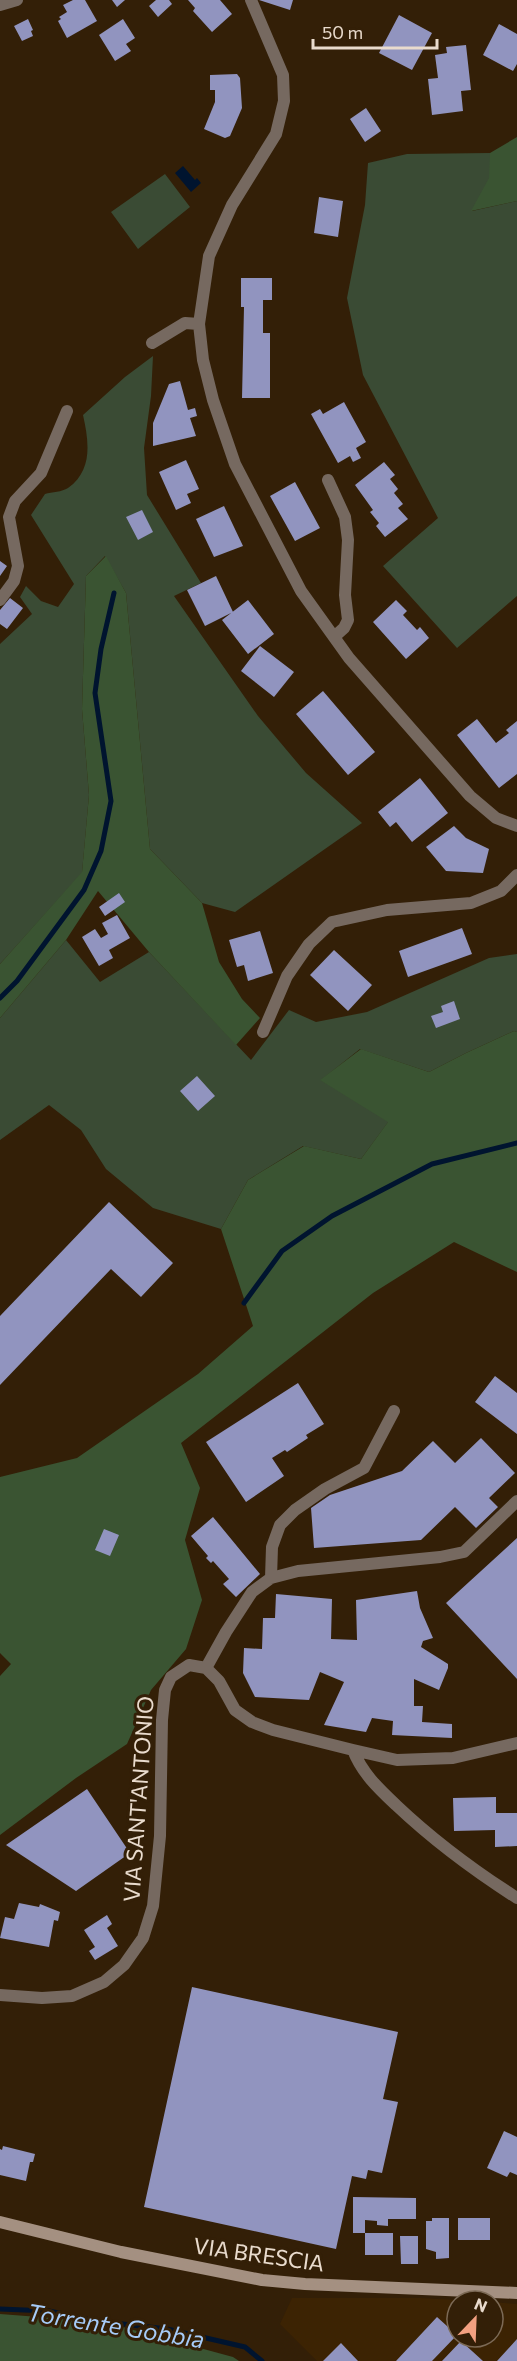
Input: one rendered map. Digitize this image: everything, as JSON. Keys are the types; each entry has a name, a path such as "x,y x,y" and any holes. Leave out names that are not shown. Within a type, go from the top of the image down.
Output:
{"main road":[{"name":"VIA BRESCIA","path":"0,2222 122,2252 262,2280 517,2293"}],"street":[{"path":"0,5 17,0"},
{"path":"250,0 283,75 284,101 276,134 232,205 209,256 199,324 203,360 213,400 235,465 301,591 350,658 470,796 496,818 517,826"},
{"path":"153,343 184,323 199,324"},
{"path":"0,600 14,581 18,566 9,517 15,501 41,473 67,411"},
{"path":"328,480 345,517 348,540 345,595 348,620 344,628 334,637"},
{"path":"263,1032 287,976 309,944 332,922 387,910 471,903 501,891 517,875"},
{"path":"272,1578 272,1547 280,1525 295,1510 364,1468 394,1411"},
{"path":"517,1501 464,1552 440,1557 298,1572 272,1578 252,1592 206,1668 219,1681 235,1710 252,1722 273,1730 353,1750 397,1760 453,1758 517,1743"},
{"name":"VIA SANT'ANTONIO","path":"0,1995 42,1998 72,1996 104,1982 124,1965 143,1938 153,1906 160,1836 162,1720 165,1690 171,1677 189,1665 206,1668"},
{"path":"353,1750 359,1766 374,1784 425,1833 517,1898"}],"shaded area":[{"path":"292,2298 445,2299 445,2349 505,2349 505,2303 517,2304 517,2361 317,2361 280,2324"}],"green space":[{"path":"517,137 517,201 471,211 489,178 490,153"},
{"path":"490,153 490,178 472,211 517,201 517,596 457,648 383,566 438,518 363,375 347,298 365,205 368,163 407,154"},
{"path":"165,174 190,207 138,249 111,212"},
{"path":"153,356 151,396 144,448 147,495 201,583 174,596 258,716 306,773 362,823 235,912 202,903 150,849 126,593 105,556 86,576 82,709 89,795 82,873 0,964 0,644 32,614 20,597 26,586 41,601 58,607 74,584 31,515 45,494 68,488 82,473 87,455 87,435 83,415 125,377"},
{"path":"106,556 126,593 150,849 202,903 219,962 242,999 260,1018 236,1045 149,952 98,891 66,940 0,1018 0,964 82,872 89,795 82,709 86,576"},
{"path":"66,940 100,982 149,952 251,1060 289,1010 316,1022 367,1012 489,958 517,954 517,1032 514,1031 429,1072 360,1049 321,1080 389,1121 361,1159 303,1146 248,1180 221,1229 153,1208 106,1169 81,1130 49,1105 0,1140 0,1018"},
{"path":"514,1031 517,1032 517,1272 454,1242 373,1293 181,1443 200,1488 185,1540 202,1600 186,1649 151,1690 127,1744 76,1778 0,1835 0,1676 11,1664 0,1653 0,1477 77,1458 198,1374 253,1326 221,1229 248,1180 304,1146 361,1159 388,1122 320,1080 361,1049 429,1072"},
{"path":"0,2314 104,2322 233,2357 239,2361 0,2361"}],"water":[{"path":"183,166 195,180 197,178 201,183 191,192 175,173"}],"building":[{"path":"73,0 85,0 97,21 67,38 58,21 61,19 59,17 67,12 63,5"},
{"path":"112,0 125,0 117,7"},
{"path":"156,0 169,0 172,4 158,17 149,6"},
{"path":"188,0 220,0 232,14 212,32 193,11 195,8"},
{"path":"259,0 293,0 290,10"},
{"path":"399,15 432,33 412,70 379,53"},
{"path":"28,19 33,36 22,41 14,26"},
{"path":"123,19 135,38 126,44 131,51 115,61 99,35"},
{"path":"499,24 517,34 517,64 513,71 483,55"},
{"path":"466,45 471,90 461,91 463,111 432,115 428,79 438,78 435,55 447,53 446,47"},
{"path":"237,74 240,78 242,108 230,136 225,138 204,129 215,102 215,90 210,90 210,75"},
{"path":"366,108 381,131 365,142 350,119"},
{"path":"319,197 343,201 338,237 314,233"},
{"path":"241,278 272,278 272,300 263,300 263,333 270,333 270,398 242,398 244,307 241,307"},
{"path":"180,381 188,410 195,408 197,416 190,418 196,436 153,446 153,423 169,384"},
{"path":"344,402 366,442 356,448 361,458 353,462 350,456 338,463 311,414 320,409 323,414"},
{"path":"186,460 199,489 187,494 191,503 176,510 159,472"},
{"path":"384,462 395,475 390,479 398,489 394,493 403,504 398,508 408,519 385,537 376,526 379,523 370,512 373,510 355,485"},
{"path":"295,482 320,528 295,541 270,496"},
{"path":"224,506 243,546 214,557 196,519"},
{"path":"142,510 153,532 138,540 126,517"},
{"path":"0,561 7,566 0,576"},
{"path":"216,576 233,612 205,626 187,590"},
{"path":"10,598 23,608 7,629 0,624 0,610"},
{"path":"248,600 274,634 248,654 222,620"},
{"path":"396,600 407,611 403,615 417,630 420,627 429,638 406,659 373,622"},
{"path":"260,646 294,672 274,697 241,671"},
{"path":"323,691 375,752 348,775 296,714"},
{"path":"477,719 496,743 509,733 506,730 517,721 517,774 499,788 457,735"},
{"path":"420,778 448,813 412,842 396,822 390,827 378,812"},
{"path":"454,826 466,838 489,849 483,873 446,871 426,847"},
{"path":"119,893 125,902 105,916 99,907"},
{"path":"117,915 130,938 109,950 113,958 99,966 82,937 95,929 101,938 108,934 102,923"},
{"path":"462,928 472,954 408,977 399,951"},
{"path":"260,931 273,973 248,981 244,965 237,967 229,940"},
{"path":"334,950 372,985 348,1011 310,975"},
{"path":"454,1001 460,1019 436,1028 431,1016 443,1012 441,1006"},
{"path":"197,1076 215,1096 198,1111 180,1091"},
{"path":"109,1202 173,1263 141,1297 111,1269 0,1385 0,1316"},
{"path":"495,1376 517,1393 517,1434 475,1402"},
{"path":"298,1383 324,1424 306,1435 308,1438 287,1452 285,1450 272,1458 284,1476 246,1502 206,1442"},
{"path":"481,1438 515,1473 489,1498 498,1507 476,1528 455,1507 421,1540 314,1548 311,1508 330,1495 402,1471 433,1441 455,1463"},
{"path":"213,1517 260,1574 236,1597 223,1584 229,1579 213,1561 211,1563 206,1558 208,1556 191,1536"},
{"path":"104,1529 119,1535 110,1556 95,1550"},
{"path":"517,1538 517,1679 446,1603"},
{"path":"417,1591 420,1608 433,1638 423,1641 421,1647 448,1664 448,1668 439,1690 414,1679 414,1706 423,1706 422,1722 452,1724 452,1738 392,1735 393,1721 372,1718 366,1732 324,1725 344,1682 320,1672 309,1700 255,1697 243,1673 244,1648 262,1649 263,1618 275,1618 276,1594 332,1599 331,1639 357,1640 356,1600"},
{"path":"87,1789 130,1853 76,1891 6,1845"},
{"path":"496,1797 496,1813 517,1813 517,1846 495,1847 495,1830 454,1831 453,1798"},
{"path":"19,1903 39,1907 40,1904 60,1912 58,1921 54,1920 49,1947 0,1938 5,1917 14,1919"},
{"path":"107,1915 112,1924 107,1928 118,1946 95,1960 89,1951 95,1947 84,1930"},
{"path":"192,1987 398,2032 383,2099 398,2102 382,2173 368,2170 366,2179 352,2176 336,2249 144,2207"},
{"path":"504,2131 517,2137 517,2175 510,2172 507,2177 487,2168"},
{"path":"3,2146 35,2154 33,2162 30,2162 26,2181 0,2175 0,2149 2,2150"},
{"path":"353,2197 416,2198 416,2219 388,2219 388,2226 377,2225 377,2221 365,2220 365,2233 353,2233"},
{"path":"432,2218 449,2218 449,2258 436,2259 436,2252 426,2249 426,2221 432,2221"},
{"path":"458,2218 490,2218 490,2240 458,2240"},
{"path":"365,2233 393,2233 393,2255 365,2255"},
{"path":"400,2236 418,2236 418,2264 401,2264"},
{"path":"437,2317 445,2324 445,2347 432,2361 396,2361"},
{"path":"517,2339 517,2361 497,2361"},
{"path":"341,2343 358,2361 323,2361"},
{"path":"453,2349 470,2349 483,2361 442,2361"}],"waterway":[{"path":"0,998 17,981 84,890 101,851 111,801 95,693 101,649 114,593"},
{"path":"244,1303 282,1251 332,1216 432,1164 517,1143"},
{"name":"Torrente Gobbia","path":"0,2309 49,2311 96,2321 167,2329 245,2347 262,2361"}]}
